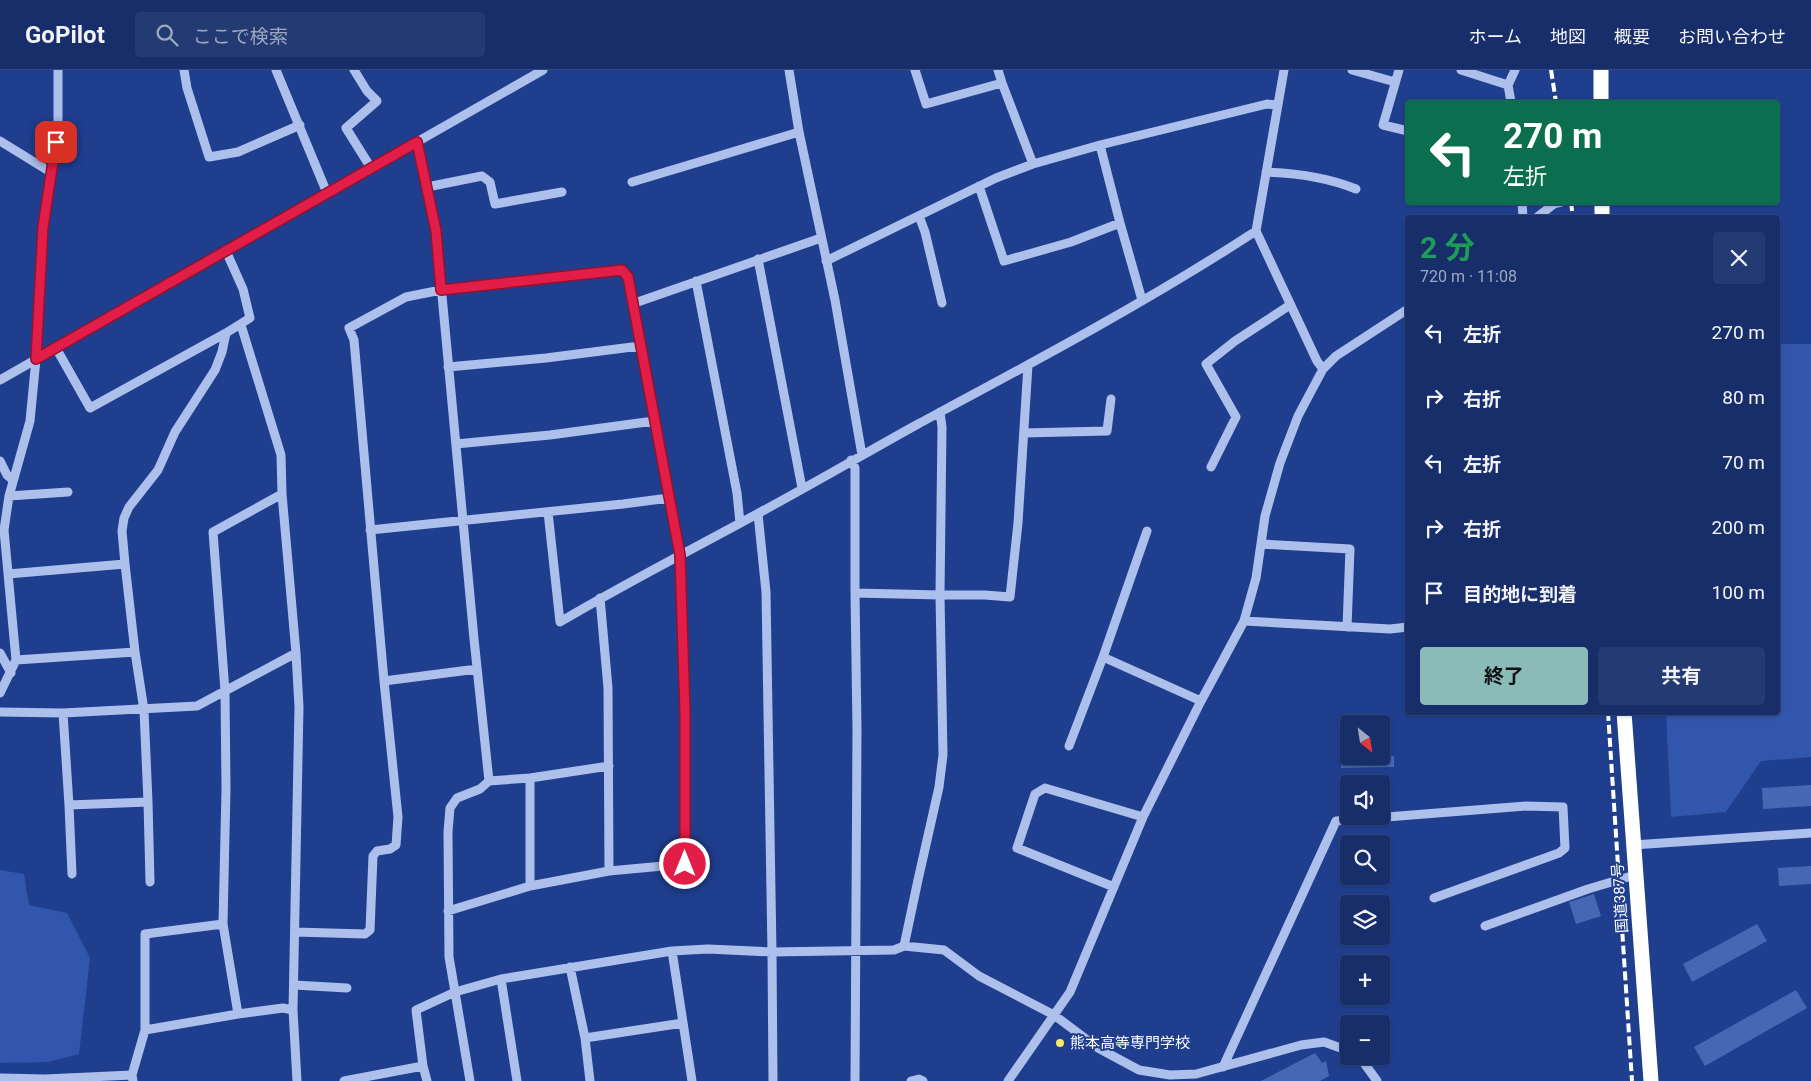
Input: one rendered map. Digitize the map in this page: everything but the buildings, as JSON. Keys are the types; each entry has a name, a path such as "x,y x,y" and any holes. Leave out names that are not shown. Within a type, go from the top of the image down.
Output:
{"highway":[{"path":"1601,70 1601,100"},
{"name":"国道387号","path":"1624,715 1651,1081"}],"street":[{"path":"0,693 16,660 4,530 9,496 30,421 36,359 43,227 58,127 58,70"},
{"path":"184,70 187,88 209,157 238,152 300,125"},
{"path":"276,70 327,193"},
{"path":"354,70 377,101 346,128 371,168"},
{"path":"0,380 543,70"},
{"path":"790,70 800,132 835,300 862,454"},
{"path":"915,70 926,104 1002,82"},
{"path":"998,70 1033,164"},
{"path":"1284,70 1256,231 1316,361 1323,369"},
{"path":"1352,70 1395,82"},
{"path":"1399,70 1383,125 1405,130"},
{"path":"1461,70 1508,85"},
{"path":"1511,100 1508,85 1515,70"},
{"path":"826,261 979,186 1033,164 1100,145 1267,104 1278,105"},
{"path":"632,182 800,132"},
{"path":"0,140 52,172"},
{"path":"417,142 436,231 489,781"},
{"path":"1100,145 1142,300"},
{"path":"1266,172 1295,173 1338,181 1356,189"},
{"path":"427,187 482,176 490,182 495,204 562,192"},
{"path":"979,186 1004,262 1071,242 1120,223"},
{"path":"1540,215 1553,205"},
{"path":"919,216 925,232 942,303"},
{"path":"548,512 560,622 600,598 758,514 862,454 1028,365 1191,273 1256,231"},
{"path":"632,304 821,238"},
{"path":"56,348 90,408 241,325 250,318 243,290 226,251"},
{"path":"758,259 802,488"},
{"path":"295,932 366,934 370,930 373,856 377,851 390,849 396,845 398,817 370,530 354,340 349,328 406,297 441,290 622,270 628,277 680,555 685,713 685,864 609,871 530,886 448,911"},
{"path":"696,281 737,493 740,523"},
{"path":"1211,467 1236,417 1206,364 1235,341 1290,305"},
{"path":"1008,1081 1070,992 1143,817 1201,701 1244,621 1256,578 1265,516 1280,463 1298,416 1323,369 1336,356 1405,311"},
{"path":"241,325 281,455 282,494 296,654 299,707 293,1010 297,1081"},
{"path":"150,882 144,710 135,652 122,531 128,507 158,470 175,432 215,370 222,352 226,333"},
{"path":"448,367 546,358 640,346"},
{"path":"855,593 1010,597 1018,523 1028,365"},
{"path":"1024,433 1107,430 1111,399"},
{"path":"904,946 939,787 943,755 940,595 942,427 940,412"},
{"path":"456,444 550,435 654,421"},
{"path":"852,460 855,468 857,730 855,1081"},
{"path":"0,461 13,480"},
{"path":"9,496 68,492"},
{"path":"238,1014 223,924 226,789 225,691 212,532 282,494"},
{"path":"370,530 669,498"},
{"path":"758,514 766,592 773,1081"},
{"path":"1069,746 1103,657 1146,532"},
{"path":"1261,544 1350,549 1347,627"},
{"path":"8,574 125,564"},
{"path":"600,598 608,688 609,871"},
{"path":"1244,621 1347,627 1405,627"},
{"path":"16,660 135,652"},
{"path":"0,653 11,673"},
{"path":"0,712 63,713 197,706 296,654"},
{"path":"1103,657 1201,701"},
{"path":"384,681 477,669"},
{"path":"63,713 72,874"},
{"path":"470,1081 449,957 448,832 450,808 457,798 480,789 489,781 530,778 609,766"},
{"path":"530,778 530,886"},
{"path":"1114,887 1017,848 1035,794 1045,788 1143,817"},
{"path":"69,805 148,802"},
{"path":"1223,1067 1336,821 1526,806 1563,807 1565,848 1559,853 1434,898"},
{"path":"1633,845 1811,833"},
{"path":"1485,926 1588,888 1635,875"},
{"path":"0,1078 45,1080 133,1078 145,1030 145,934 223,924"},
{"path":"427,1081 423,1066 416,1010 455,992 500,979 672,951 708,949 772,952 894,950 904,946 944,950 979,976 1054,1014 1098,1048 1139,1070 1170,1075 1196,1074 1300,1045 1324,1042 1340,1048"},
{"path":"672,951 692,1081"},
{"path":"570,967 585,1038 590,1081"},
{"path":"500,979 516,1081"},
{"path":"294,985 347,988"},
{"path":"145,1030 238,1014 283,1008 293,1010"},
{"path":"585,1038 683,1023"},
{"path":"1365,1065 1377,1081"},
{"path":"344,1081 423,1066"},
{"path":"911,1081 919,1079 923,1081"}],"shaded area":[{"path":"1780,344 1811,344 1811,757 1761,761 1726,812 1671,817 1666,715 1780,715"},
{"path":"0,870 24,874 29,905 67,913 90,958 79,1054 48,1062 0,1063"}],"railway":[{"path":"1551,70 1556,100"},
{"path":"1571,205 1573,215"},
{"path":"1608,715 1632,1081"}],"place":[{"name":"熊本高等専門学校","path":"1060,1043"}],"route":[{"path":"56,142 43,227 36,359 417,142 436,231 441,290 622,270 628,277 680,555 685,713 685,864"}]}
